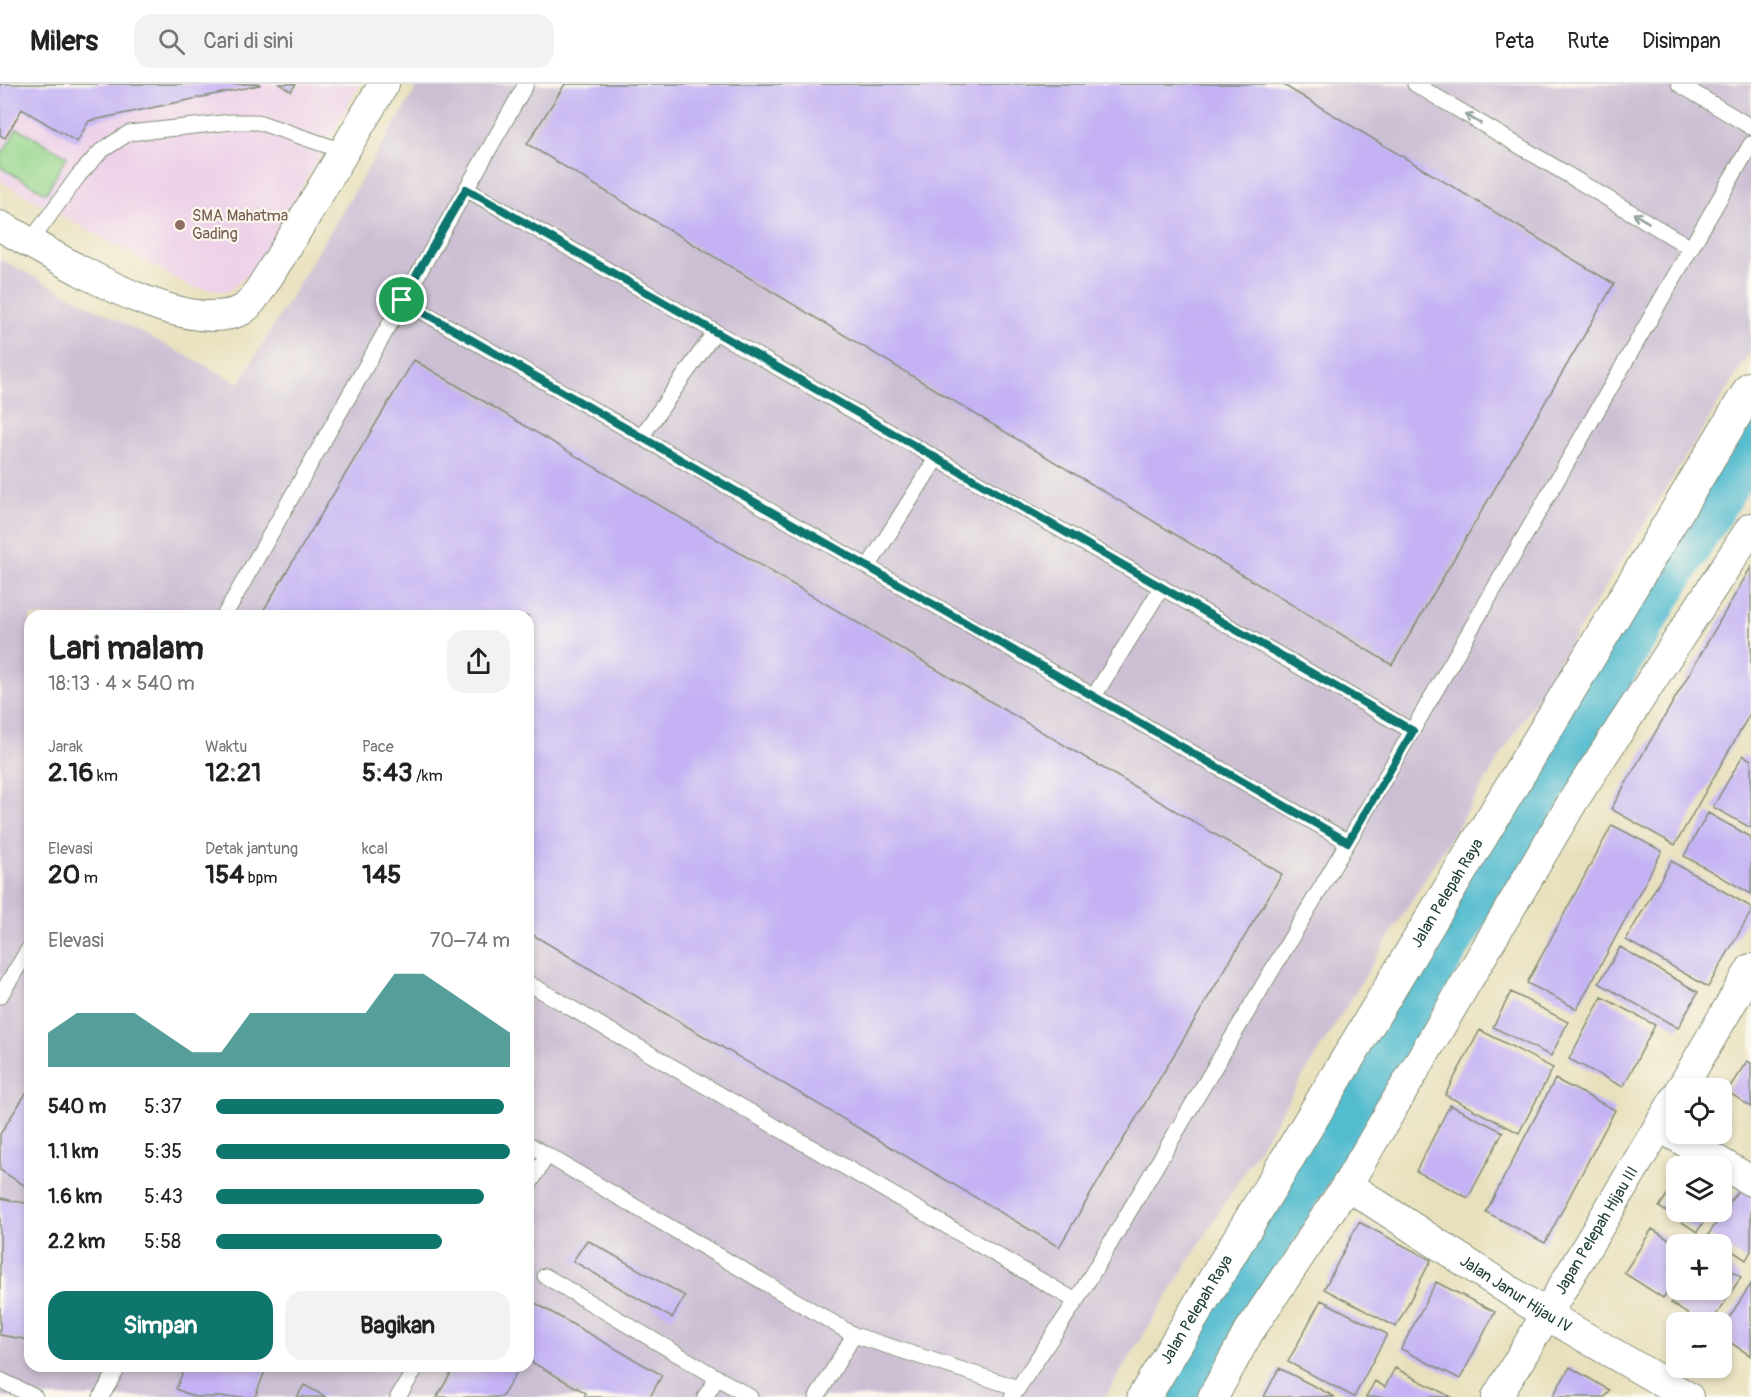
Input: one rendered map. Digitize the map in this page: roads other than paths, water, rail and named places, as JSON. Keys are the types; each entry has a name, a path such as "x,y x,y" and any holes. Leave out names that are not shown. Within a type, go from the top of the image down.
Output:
{"street":[{"path":"0,226 121,291 185,315 218,318 244,309 265,281 346,152 384,84"},
{"name":"Jalan Pelepah Raya","path":"1143,1397 1751,389"},
{"path":"1213,1397 1248,1333 1347,1185 1573,801 1751,528"},
{"path":"1687,1078 1751,969"},
{"name":"Japan Pelepah Hijau III","path":"1497,1397 1666,1114"},
{"path":"1659,1126 1751,1181"},
{"name":"Jalan Janur Hijau IV","path":"1347,1185 1546,1315 1688,1397"}],"lane":[{"path":"227,610 526,84"},
{"path":"1415,84 1691,248"},
{"path":"1679,84 1751,127"},
{"path":"30,242 79,175 101,151 129,133 232,122 258,122 346,152"},
{"path":"534,1147 854,1335 1015,1392 1076,1301 1348,842 1751,144"},
{"path":"466,189 1413,731"},
{"path":"402,300 1348,842"},
{"path":"642,437 715,332"},
{"path":"868,567 936,459"},
{"path":"1094,696 1162,587"},
{"path":"0,996 24,957"},
{"path":"534,986 1076,1301"},
{"path":"534,1177 547,1155"},
{"path":"545,1276 750,1397"},
{"path":"817,1397 854,1335"},
{"path":"101,1397 116,1372"},
{"path":"398,1397 413,1372"},
{"path":"705,1397 717,1378"},
{"path":"0,1380 35,1397"}],"waterway":[{"path":"1169,1397 1751,435"}],"place":[{"name":"SMA Mahatma Gading","path":"180,225"}]}
